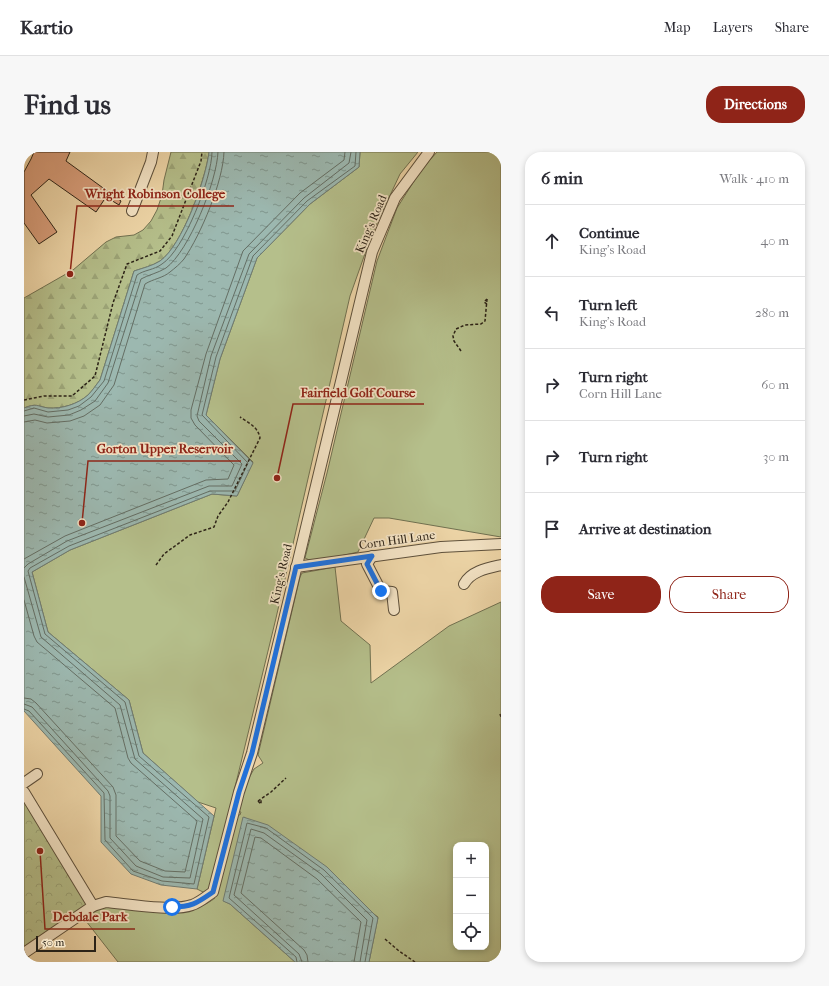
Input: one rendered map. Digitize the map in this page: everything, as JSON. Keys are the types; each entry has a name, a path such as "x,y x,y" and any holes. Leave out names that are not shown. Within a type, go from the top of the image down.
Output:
{"street":[{"path":"132,211 149,168 153,152"},
{"name":"King's Road","path":"93,906 106,902 182,907 193,905 213,892 239,792 252,753 372,252 395,198 429,152"},
{"name":"Corn Hill Lane","path":"296,567 442,547 501,544"},
{"path":"372,556 367,564 381,591 392,592 394,610"},
{"path":"464,584 471,576 501,565"},
{"path":"24,783 37,774"},
{"path":"24,792 93,906 24,953"}],"path":[{"path":"24,400 44,396 72,396 95,376 113,303 127,264 160,251 172,236 201,161 202,152"},
{"path":"461,350 454,341 453,336 456,329 465,325 481,324 485,321 487,304"},
{"path":"156,565 164,554 190,535 214,527 218,516 228,502 260,438 258,432 252,425 240,417"},
{"path":"261,799 286,778"},
{"path":"385,939 415,962"},
{"path":"404,954 406,950"}],"green space":[{"path":"171,152 209,152 203,178 192,211 177,241 160,261 134,271 100,380 88,395 80,401 70,405 59,408 48,408 34,405 24,408 24,298 73,270 106,242 116,237 134,235 143,230 151,221 157,210 162,195"},
{"path":"360,152 418,152 400,174 372,234 350,296 276,618 229,812 240,815 241,812 236,811 245,785 254,769 263,763 258,755 302,573 335,567 341,621 370,645 371,683 449,626 501,602 501,962 369,962 378,917 244,817 224,901 230,904 295,962 118,962 86,921 91,914 106,905 186,911 202,906 215,898 197,889 216,808 198,802 143,753 129,700 48,632 32,572 70,550 212,494 237,496 253,462 206,415 220,359 257,258 310,204 359,167"},
{"path":"437,152 501,152 501,537 389,518 374,518 358,552 314,562 305,558 327,473 377,261 397,208 421,170"},
{"path":"24,800 87,904 24,950"}],"water":[{"path":"209,152 360,152 359,167 310,204 257,258 220,359 206,415 253,463 237,496 212,494 70,550 32,572 48,632 129,700 143,753 214,816 197,889 161,885 131,874 101,842 101,796 24,711 24,408 34,405 48,408 59,408 70,405 80,401 88,395 100,380 134,271 151,266 160,261 177,241 192,211 203,178"},
{"path":"243,817 268,825 327,867 378,918 369,962 295,962 230,904 223,901"}],"building":[{"path":"34,152 70,152 66,161 121,201 119,205 106,197 96,212 49,179 31,195 57,232 39,244 24,223 24,172"}],"place":[{"name":"Wright Robinson College","path":"70,274"},
{"name":"Fairfield Golf Course","path":"277,478"},
{"name":"Gorton Upper Reservoir","path":"82,523"},
{"name":"Debdale Park","path":"40,851"}],"route":[{"path":"172,907 193,905 213,892 239,792 252,753 296,567 372,556 367,564 381,591"}]}
